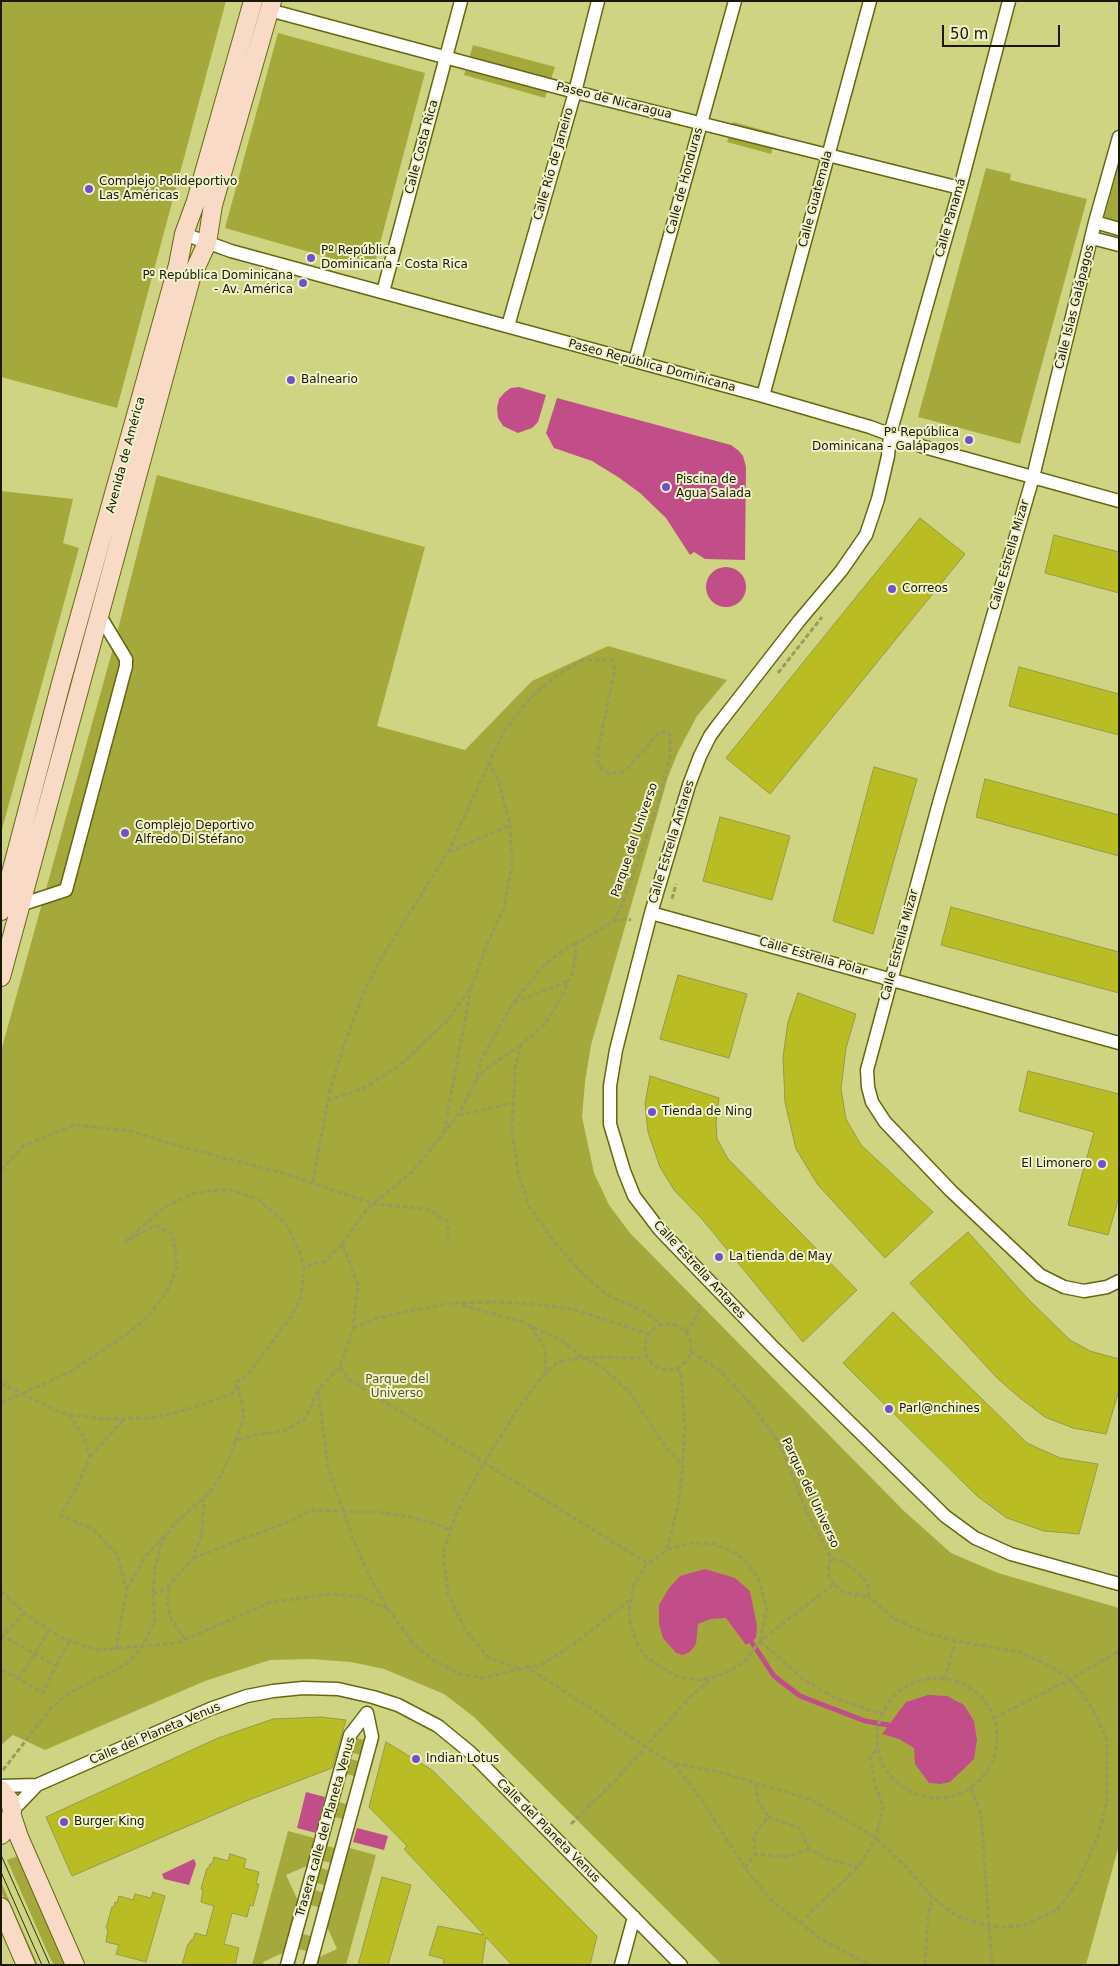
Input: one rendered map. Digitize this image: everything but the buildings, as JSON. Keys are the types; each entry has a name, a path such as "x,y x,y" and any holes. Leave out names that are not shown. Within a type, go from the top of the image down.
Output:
{"main road":[{"name":"Avenida de América","path":"1,977 20,906 12,881 61,683 178,265 184,234 196,201 253,1"},
{"name":"Avenida de América","path":"1,911 100,616 191,278 207,243 213,206 270,6"},
{"path":"1,1790 10,1802 19,1837 75,1965"},
{"path":"1,1835 8,1827 12,1813"},
{"path":"1,1907 26,1965"}],"street":[{"name":"Calle Costa Rica","path":"383,292 461,1"},
{"name":"Calle Río de Janeiro","path":"508,326 575,92 598,1"},
{"name":"Calle de Honduras","path":"635,361 735,1"},
{"name":"Calle Guatemala","path":"763,396 870,1"},
{"name":"Calle Panamá","path":"890,434 960,188 1009,1"},
{"name":"Paseo de Nicaragua","path":"270,6 575,92 960,188"},
{"name":"Calle Islas Galápagos","path":"1033,476 1095,222 1119,137"},
{"path":"1095,222 1119,229"},
{"name":"Paseo República Dominicana","path":"184,234 207,243 763,396 870,427 924,447 1119,501"},
{"path":"1092,238 1119,246"},
{"name":"Calle Estrella Antares","path":"890,434 888,456 878,499 866,535 841,570 710,736 689,785 651,912 616,1050 610,1086 610,1124 624,1171 634,1196 659,1230 771,1345 945,1516 975,1538 1011,1554 1119,1584"},
{"name":"Calle Estrella Mizar","path":"1033,476 979,660 891,979 867,1070 868,1086 872,1102 885,1122 951,1192 1040,1275 1064,1287 1084,1291 1107,1287 1119,1281"},
{"path":"20,906 66,890 126,666 126,659 100,616"},
{"name":"Calle Estrella Polar","path":"651,912 1119,1043"},
{"name":"Calle del Planeta Venus","path":"1,1786 37,1785 210,1709 247,1696 303,1688 338,1689 364,1695 398,1705 438,1726 471,1753 681,1965"},
{"name":"Trasera calle del Planeta Venus","path":"287,1965 350,1734 368,1713 372,1737 310,1965"},
{"name":"Calle del Planeta Venus","path":"12,1813 37,1785"},
{"path":"621,1965 634,1917"}],"path":[{"path":"775,677 824,616"},
{"name":"Parque del Universo","path":"312,1182 327,1102 342,1052 366,989 382,957 448,852 504,731 534,694 563,671 584,660 612,660 615,669 598,750 598,766 609,774 625,771 648,747 659,731 670,734 670,758 656,810 622,905 614,921"},
{"path":"443,1134 471,987 489,940 504,908 512,865 510,825 500,782 489,762"},
{"path":"448,852 510,825"},
{"name":"Calle Estrella Antares","path":"672,899 677,881"},
{"path":"304,1266 326,1261 342,1244 366,1210 413,1171 443,1134 458,1115 476,1080 481,1060 513,1003 544,965 570,946 614,921 626,918 631,920"},
{"path":"476,1080 488,1067 520,1046 543,1026 559,1002 573,971 578,943"},
{"path":"513,1003 569,980"},
{"path":"327,1102 364,1088 400,1065 447,1021 471,987"},
{"path":"520,1046 514,1068 512,1134 518,1172 529,1206 553,1240 572,1262 607,1295 643,1311 662,1324"},
{"path":"458,1115 513,1102"},
{"path":"1,1170 23,1146 74,1125 130,1131 312,1182 374,1204 428,1208 448,1222 448,1241"},
{"path":"1,1383 20,1394 61,1413 102,1419 151,1418 186,1410 232,1394 238,1384 237,1382 247,1375 290,1318 300,1298 304,1266 286,1224 258,1199 228,1189 195,1192 166,1206 126,1241 155,1225 173,1234 177,1267 166,1291 147,1318 120,1339 68,1373 20,1394 1,1403"},
{"path":"236,1441 255,1435 284,1431 305,1419 318,1390 340,1367 353,1328 358,1284 342,1244"},
{"path":"353,1328 377,1318 455,1304 532,1304 573,1309 649,1334"},
{"path":"455,1304 520,1320 561,1340 582,1357 601,1366 630,1393 667,1449 683,1464"},
{"path":"686,1332 699,1312 699,1304"},
{"path":"662,1324 670,1324 680,1327 686,1332 690,1339 691,1352 684,1364 669,1370 657,1367 646,1356 644,1346 649,1334 655,1327 662,1324"},
{"path":"529,1325 545,1348 546,1373"},
{"name":"Parque del Universo","path":"691,1352 718,1370 751,1404 780,1444 805,1508 831,1558 846,1563 858,1573 868,1584 869,1597"},
{"name":"Parque del Universo","path":"631,1599 578,1641 540,1666 514,1668 489,1658 466,1631 448,1594 442,1552 456,1514 472,1483 519,1407 546,1373 558,1362 582,1357 637,1358 646,1356"},
{"path":"340,1367 352,1381 649,1564"},
{"path":"667,1550 678,1506 683,1464 685,1426 681,1375 677,1368"},
{"path":"116,1649 127,1590 146,1556 174,1523 204,1498 222,1474 236,1441 244,1414 238,1384"},
{"name":"Parque del Universo","path":"318,1390 328,1467 342,1510 370,1577 388,1609 412,1642 433,1660 459,1674 484,1678 527,1667 645,1747 673,1763 723,1774 812,1800 876,1838 910,1871 932,1897 958,1917 989,1926 1005,1927 1025,1925 1058,1908 1078,1881 1099,1834 1107,1801 1107,1741 1098,1719 1082,1694 1069,1680 1048,1665 1018,1652 926,1633 894,1619 869,1597 842,1591 829,1576 828,1566 831,1558"},
{"path":"69,1414 85,1438 90,1457"},
{"path":"124,1418 90,1457 76,1489 60,1515 93,1528 116,1553 127,1590"},
{"path":"154,1594 168,1587 193,1558 202,1532 204,1498"},
{"path":"193,1558 283,1524 312,1510 342,1510 411,1517 434,1522 450,1530"},
{"path":"3,1770 27,1742 39,1722 57,1703 69,1693 127,1664 142,1647 155,1621 155,1568 160,1544 174,1523"},
{"path":"760,1641 767,1609 759,1580 745,1560 735,1553 714,1544 690,1543 667,1550 645,1566 633,1587 629,1611 630,1623 638,1646 646,1656 675,1676 699,1680 722,1675 743,1663 760,1641 834,1584"},
{"path":"168,1587 167,1604 172,1621 185,1639"},
{"name":"Parque del Universo","path":"1,1591 3,1596 60,1637 96,1650 177,1643 271,1602 333,1594 362,1597 388,1609"},
{"path":"24,1612 2,1637 56,1666"},
{"path":"19,1679 49,1630"},
{"path":"1,1669 43,1693 70,1640"},
{"path":"944,1680 956,1640"},
{"path":"760,1641 803,1679 835,1698 881,1714"},
{"path":"994,1718 1069,1680 1119,1651"},
{"path":"571,1824 615,1781 689,1698 712,1677"},
{"path":"934,1678 944,1680 961,1683 982,1698 994,1718 997,1734 996,1750 988,1771 963,1792 939,1798 915,1793 898,1783 887,1772 880,1758 877,1742 881,1714 899,1691 914,1682 934,1678"},
{"path":"801,1924 858,1867 876,1838 883,1806 875,1784 870,1757 878,1746"},
{"name":"Parque del Universo","path":"673,1763 701,1799 745,1868 771,1900 820,1938 869,1965"},
{"path":"756,1784 758,1801 768,1818 798,1828 809,1849 828,1858 858,1867"},
{"path":"971,1787 981,1815 992,1965"},
{"path":"745,1868 755,1854 754,1836 768,1818"},
{"path":"755,1854 788,1857 809,1849"},
{"path":"925,1965 928,1917 932,1897"}],"green space":[{"name":"Complejo Polideportivo Las Américas","path":"1,1 226,1 117,408 1,377"},
{"path":"278,33 425,73 373,270 225,228"},
{"path":"473,45 555,67 545,98 464,75"},
{"path":"733,122 777,134 771,154 727,142"},
{"path":"1119,164 1119,230 1102,226"},
{"path":"986,168 1011,174 1010,180 1087,199 1020,444 918,417"},
{"name":"Parque del Universo","path":"157,475 425,547 377,726 465,750 532,681 608,646 727,680 697,716 678,752 668,777 591,1045 582,1117 594,1173 609,1205 630,1233 904,1511 951,1553 998,1573 1119,1608 1119,1845 1086,1965 722,1965 474,1717 444,1694 384,1669 351,1662 311,1659 270,1660 205,1681 45,1750 13,1735 1,1745 1,1051 115,641"},
{"path":"1,491 73,499 63,543 79,548 1,833"},
{"path":"353,1737 368,1741 364,1756 349,1752"},
{"path":"347,1758 362,1762 358,1777 343,1773"},
{"path":"335,1801 350,1805 346,1820 331,1816"},
{"path":"288,1831 318,1839 311,1864 286,1875 300,1905 287,1951 263,1962 264,1965 252,1965"},
{"path":"323,1845 338,1849 335,1864 319,1860"},
{"path":"346,1847 376,1855 346,1965 314,1965 315,1959 337,1949 325,1922"},
{"path":"18,1856 66,1965 54,1965 50,1958 7,1860"},
{"path":"317,1867 332,1871 328,1886 313,1882"},
{"path":"1,1882 38,1965 34,1965 1,1891"},
{"path":"310,1889 326,1893 322,1908 306,1904"},
{"path":"299,1933 314,1937 310,1952 295,1948"}],"shaded area":[{"path":"519,387 546,395 538,422 532,428 518,433 503,426 498,418 497,408 499,399 505,392 511,388"},
{"path":"557,398 731,445 739,451 743,456 746,467 745,560 705,559 694,552 690,555 666,518 640,493 592,461 554,448 546,433"},
{"path":"722,567 730,567 737,570 743,576 746,587 743,598 737,604 730,607 722,607 715,604 709,598 706,591 706,583 709,576 715,570"},
{"path":"705,1569 735,1578 750,1591 757,1626 756,1638 746,1645 726,1618 711,1619 698,1624 696,1644 690,1652 683,1655 676,1653 663,1638 659,1624 659,1605 669,1588 680,1576"},
{"path":"928,1695 947,1696 964,1705 974,1721 977,1740 974,1759 950,1782 940,1784 929,1783 915,1764 914,1748 899,1739 882,1734 906,1702"},
{"path":"306,1792 325,1797 316,1833 297,1828"},
{"path":"357,1828 388,1836 384,1850 353,1842"},
{"path":"194,1859 196,1864 189,1885 164,1879 162,1874"}],"waterway":[{"path":"751,1641 774,1676 800,1696 865,1721 888,1725"}],"tram line":[{"path":"1,1855 50,1965"},
{"path":"1,1872 42,1965"}],"place":[{"name":"Complejo Polideportivo Las Américas","path":"89,189"},
{"name":"Pº República Dominicana - Costa Rica","path":"311,258"},
{"name":"Pº República Dominicana - Av. América","path":"303,283"},
{"name":"Balneario","path":"291,380"},
{"name":"Pº República Dominicana - Galápagos","path":"969,440"},
{"name":"Piscina de Agua Salada","path":"666,487"},
{"name":"Correos","path":"892,589"},
{"name":"Complejo Deportivo Alfredo Di Stéfano","path":"125,833"},
{"name":"Tienda de Ning","path":"652,1112"},
{"name":"El Limonero","path":"1102,1164"},
{"name":"La tienda de May","path":"719,1257"},
{"name":"Parl@nchines","path":"889,1409"},
{"name":"Indian Lotus","path":"416,1759"},
{"name":"Burger King","path":"64,1822"}]}
